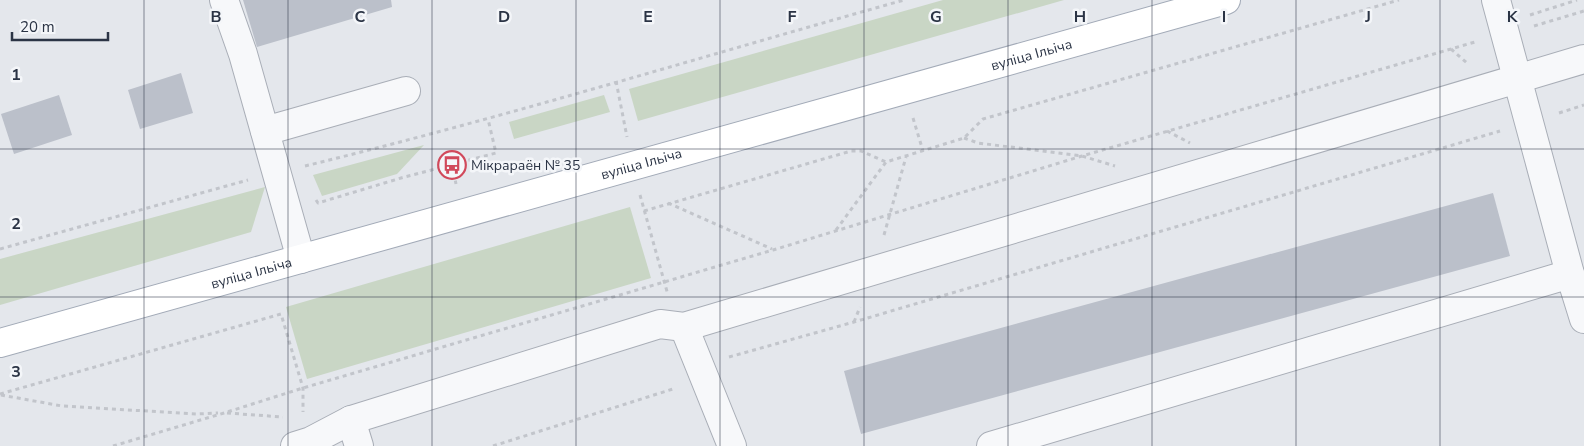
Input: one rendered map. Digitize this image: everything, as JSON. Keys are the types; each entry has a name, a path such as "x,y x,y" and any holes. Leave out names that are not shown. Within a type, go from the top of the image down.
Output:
{"main road":[{"name":"вуліца Ільіча","path":"0,343 1226,0"}],"lane":[{"path":"224,0 243,54 301,259"},
{"path":"1496,0 1504,35 1518,79 1570,274 1584,319"},
{"path":"303,435 660,324 684,328 1584,59"},
{"path":"265,131 406,90"},
{"path":"991,446 1570,274"},
{"path":"684,328 732,446"},
{"path":"351,420 359,446"}],"path":[{"path":"0,249 277,173 488,118 904,0"},
{"path":"836,231 886,162 964,138 983,119 1400,0"},
{"path":"1526,16 1577,0"},
{"path":"113,446 1166,131 1584,11"},
{"path":"1450,48 1469,64"},
{"path":"493,446 682,386 699,366 1584,106"},
{"path":"314,198 318,203 401,178 496,153 488,118"},
{"path":"1166,131 1196,146"},
{"path":"964,138 978,143 1082,156 1123,169"},
{"path":"644,211 851,151 861,151 886,162"},
{"path":"668,203 773,250"},
{"path":"281,314 304,388 303,435 224,413 196,414 62,406 0,394 281,314"}],"green space":[{"path":"943,0 1064,0 638,121 629,89"},
{"path":"604,95 610,112 514,139 509,122"},
{"path":"424,145 397,174 322,196 313,175"},
{"path":"265,187 251,232 0,305 0,259"},
{"path":"630,207 651,278 307,379 286,307"}],"building":[{"path":"243,0 391,0 392,7 257,47"},
{"path":"181,73 193,113 140,129 128,90"},
{"path":"59,95 72,135 14,154 1,114"},
{"path":"1493,193 1510,256 861,434 844,371"}],"place":[{"name":"Мікрараён № 35","path":"452,165"}]}
